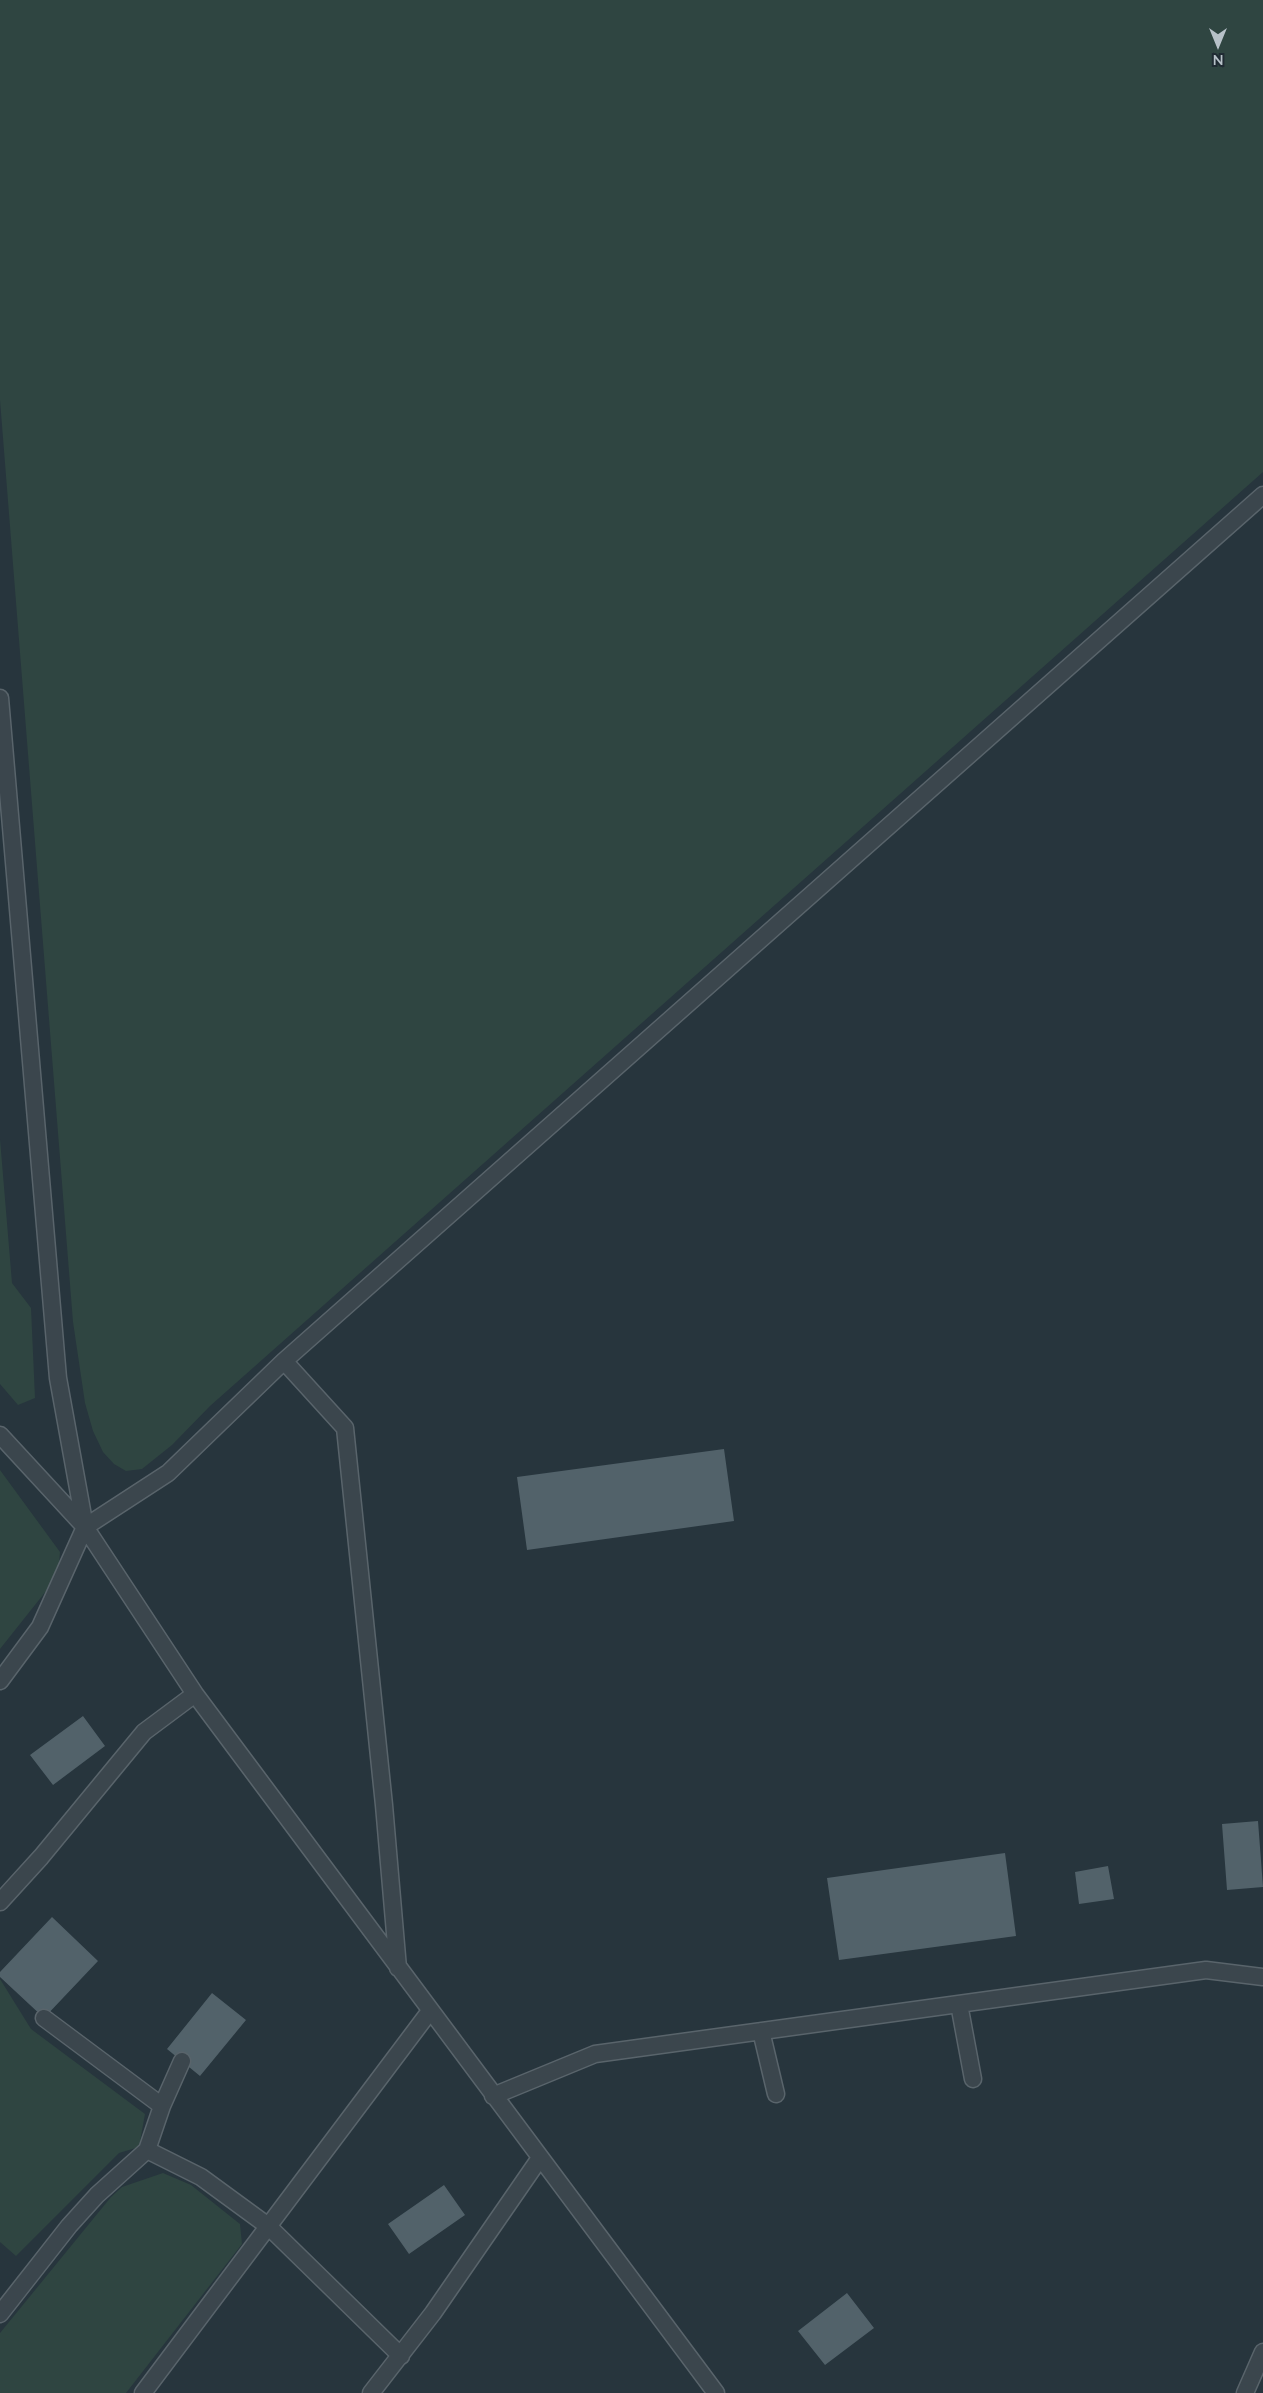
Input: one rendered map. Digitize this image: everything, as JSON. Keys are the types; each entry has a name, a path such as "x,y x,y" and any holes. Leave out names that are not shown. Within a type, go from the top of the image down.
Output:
{"lane":[{"path":"0,1681 40,1627 85,1527 168,1473 284,1361 1263,495"},
{"path":"0,698 58,1378 85,1527"},
{"path":"284,1361 345,1428 384,1805 398,1968"},
{"path":"0,1435 85,1527 195,1694 716,2393"},
{"path":"0,1902 41,1857 144,1732 195,1694"},
{"path":"493,2096 595,2054 1206,1970 1263,1977"},
{"path":"959,2004 973,2078"},
{"path":"143,2393 430,2011"},
{"path":"44,2018 162,2106"},
{"path":"761,2031 776,2094"},
{"path":"0,2314 69,2226 97,2195 147,2150 162,2106 182,2061"},
{"path":"147,2150 201,2177 268,2226 401,2356"},
{"path":"371,2393 439,2306 540,2158"},
{"path":"1245,2393 1263,2352"}],"green space":[{"path":"0,0 1263,0 1263,472 210,1406 172,1445 142,1469 126,1471 114,1464 103,1452 93,1431 85,1403 73,1322 0,400"},
{"path":"0,1139 12,1283 31,1308 35,1398 18,1405 0,1384"},
{"path":"0,1470 60,1552 58,1576 0,1649"},
{"path":"0,1979 31,2029 145,2114 139,2147 119,2153 16,2256 0,2242"},
{"path":"163,2173 191,2185 240,2224 242,2244 126,2393 0,2393 0,2333 111,2197 122,2187"}],"building":[{"path":"724,1449 734,1521 527,1550 517,1477"},
{"path":"83,1716 105,1746 53,1785 30,1755"},
{"path":"1258,1821 1263,1887 1227,1890 1222,1824"},
{"path":"1005,1853 1016,1936 839,1960 827,1878"},
{"path":"1108,1866 1114,1899 1079,1904 1075,1872"},
{"path":"52,1917 98,1961 44,2018 0,1977 0,1972"},
{"path":"212,1993 246,2020 200,2076 167,2049"},
{"path":"444,2185 465,2215 409,2254 388,2224"},
{"path":"847,2293 874,2328 825,2365 798,2331"}]}
